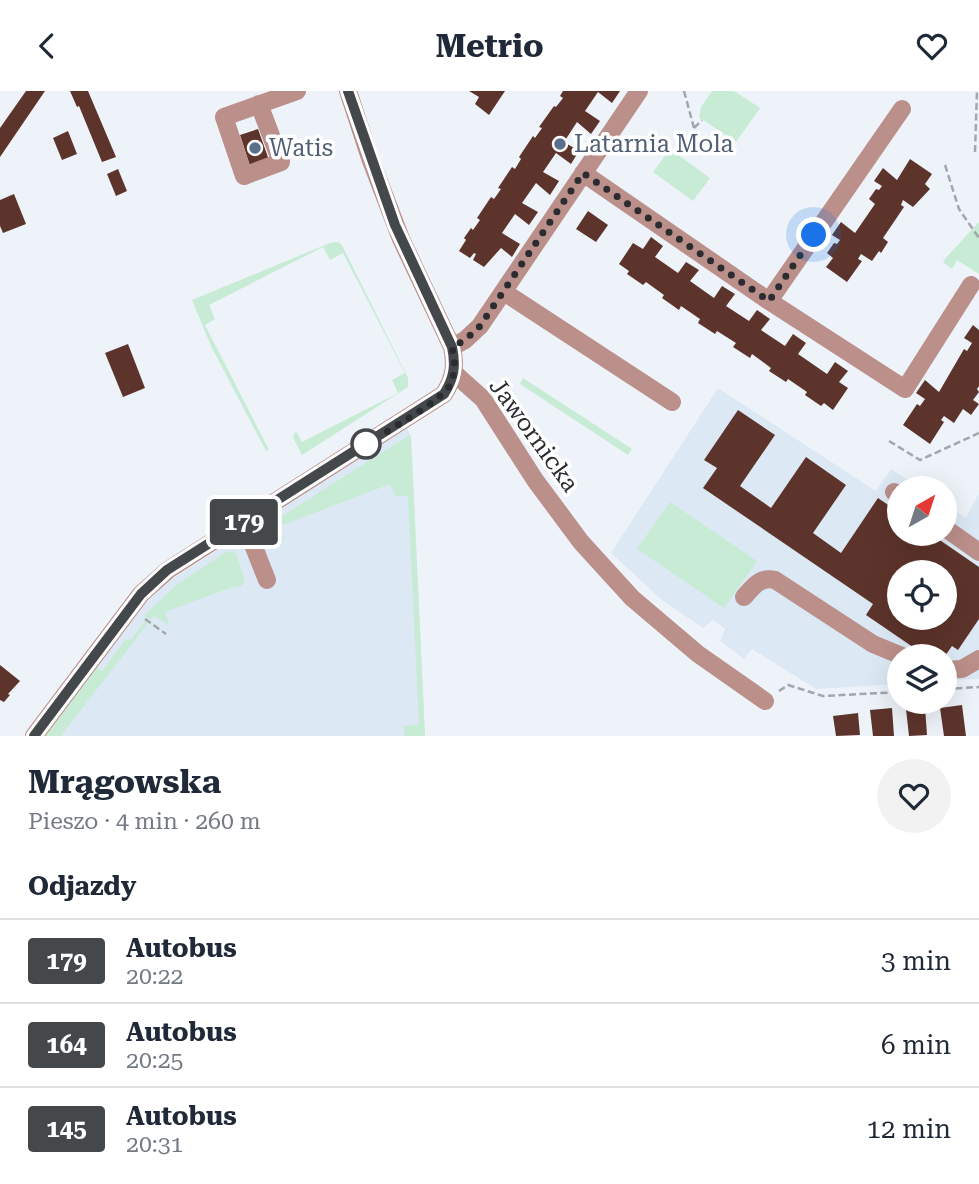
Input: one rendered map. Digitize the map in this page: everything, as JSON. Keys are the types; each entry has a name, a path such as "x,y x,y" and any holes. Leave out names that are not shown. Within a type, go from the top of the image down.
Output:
{"street":[{"path":"259,104 297,91"},
{"name":"Jawornicka","path":"348,91 401,239 452,347 454,373 483,399 535,480 581,542 632,598 698,654 765,701"},
{"path":"452,347 465,340 480,326 639,91"},
{"path":"769,301 902,109"},
{"path":"583,173 769,301 905,389 971,285"},
{"path":"504,292 672,402"},
{"path":"34,736 141,594 167,570 444,394 454,373"},
{"path":"244,522 267,580"},
{"path":"957,536 979,552"},
{"path":"744,597 759,581 767,578 775,580 873,644 887,650"},
{"path":"957,669 979,659"}],"path":[{"path":"684,91 694,128 702,120"},
{"path":"975,152 977,91"},
{"path":"945,165 959,209 979,239"},
{"path":"889,441 920,460 979,433"},
{"path":"141,625 145,619 166,635"},
{"path":"765,701 788,685 823,696 887,693"},
{"path":"957,688 979,687"}],"shaded area":[{"path":"718,388 876,491 891,469 902,476 887,476 887,546 957,546 957,512 966,518 979,493 979,679 957,680 957,644 887,644 887,685 816,689 752,649 744,659 720,641 725,629 713,620 703,628 663,601 611,553"},
{"path":"407,428 411,437 425,736 43,736 146,603 169,581 225,545 238,544 258,530 264,519"}],"green space":[{"path":"712,91 734,91 760,108 736,142 699,117 701,107"},
{"path":"670,149 710,178 693,201 653,172"},
{"path":"979,222 979,274 957,260 952,269 943,261"},
{"path":"338,242 342,245 408,378 408,387 302,455 293,437 296,431 302,442 398,393 392,380 405,373 343,253 330,260 323,247 209,305 215,319 205,325 269,450 266,451 211,346 192,300 330,243"},
{"path":"523,378 632,449 628,455 520,384"},
{"path":"410,435 425,736 405,736 403,726 419,724 408,496 395,496 390,484 280,526 284,540 269,546 268,543 278,539 275,531 261,537 260,534 274,521"},
{"path":"670,502 757,561 724,608 637,549"},
{"path":"235,551 245,580 242,586 235,586 165,612 169,624 154,616 150,620 144,616 175,586 226,552"},
{"path":"145,621 148,623 61,736 43,736 96,667 102,671 126,639 130,641"}],"building":[{"path":"26,91 45,91 0,157 0,128"},
{"path":"70,91 88,91 116,157 102,162"},
{"path":"469,91 505,91 489,115 475,104 479,97"},
{"path":"563,91 620,91 612,103 598,92 585,111 600,121 591,134 577,122 564,142 579,151 571,164 556,153 543,172 559,181 550,195 536,183 522,203 538,212 529,225 515,214 502,233 520,244 512,257 501,248 484,267 473,260 476,254 470,258 459,251 466,240 464,238 480,220 477,218 491,197 494,199 501,189 498,188 512,167 515,169 521,159 519,157 542,128 539,127 563,98 560,96"},
{"path":"258,129 269,160 250,166 240,135"},
{"path":"68,131 77,154 62,160 53,138"},
{"path":"910,159 932,174 925,184 930,189 913,207 903,200 901,205 904,207 883,238 888,242 881,253 879,251 872,261 861,254 858,259 862,261 847,282 826,267 833,258 827,253 834,243 837,244 840,240 832,235 841,222 855,233 875,204 869,199 876,189 879,190 882,186 874,181 883,168 897,180"},
{"path":"118,169 127,191 116,196 107,174"},
{"path":"14,194 26,224 3,233 0,226 0,200"},
{"path":"588,211 608,225 596,242 576,229"},
{"path":"651,237 663,246 655,257 678,273 686,262 699,270 690,281 714,298 722,286 735,294 726,306 749,321 757,310 770,319 761,330 785,346 793,334 806,343 798,354 827,374 835,362 848,371 839,382 848,388 833,410 824,403 821,406 805,395 807,392 788,379 786,382 769,371 771,368 752,354 750,358 733,347 736,343 698,323 700,319 681,306 679,310 646,282 643,285 627,274 629,271 619,264 633,243 643,249"},
{"path":"973,325 979,330 979,392 973,400 979,404 971,415 963,409 954,423 944,416 941,420 944,422 930,444 903,425 917,404 920,406 925,399 916,393 925,380 939,392 964,349 967,351 972,343 964,338"},
{"path":"128,344 145,388 123,397 105,353"},
{"path":"738,410 775,435 740,486 771,508 806,457 846,485 813,533 841,553 878,498 887,504 887,546 948,546 979,567 979,619 958,650 957,644 908,644 888,630 957,630 957,560 887,560 887,629 866,615 873,604 703,488 717,468 704,460"},
{"path":"0,665 20,681 4,702 0,700"},
{"path":"962,705 966,736 944,736 941,714 957,714 957,706"},
{"path":"887,708 887,714 892,714 894,736 873,736 870,710"},
{"path":"858,713 860,735 836,736 833,716"},
{"path":"907,714 926,714 927,735 909,736"}],"bus line":[{"name":"179","path":"34,736 141,594 167,570 444,394 451,384 455,360 452,347 395,225 348,91"}],"place":[{"name":"Latarnia Mola","path":"560,144"},
{"name":"Watis","path":"255,148"}],"route":[{"path":"366,444 444,394 454,373 452,347 465,340 480,326 583,173 769,301 814,235"}]}
